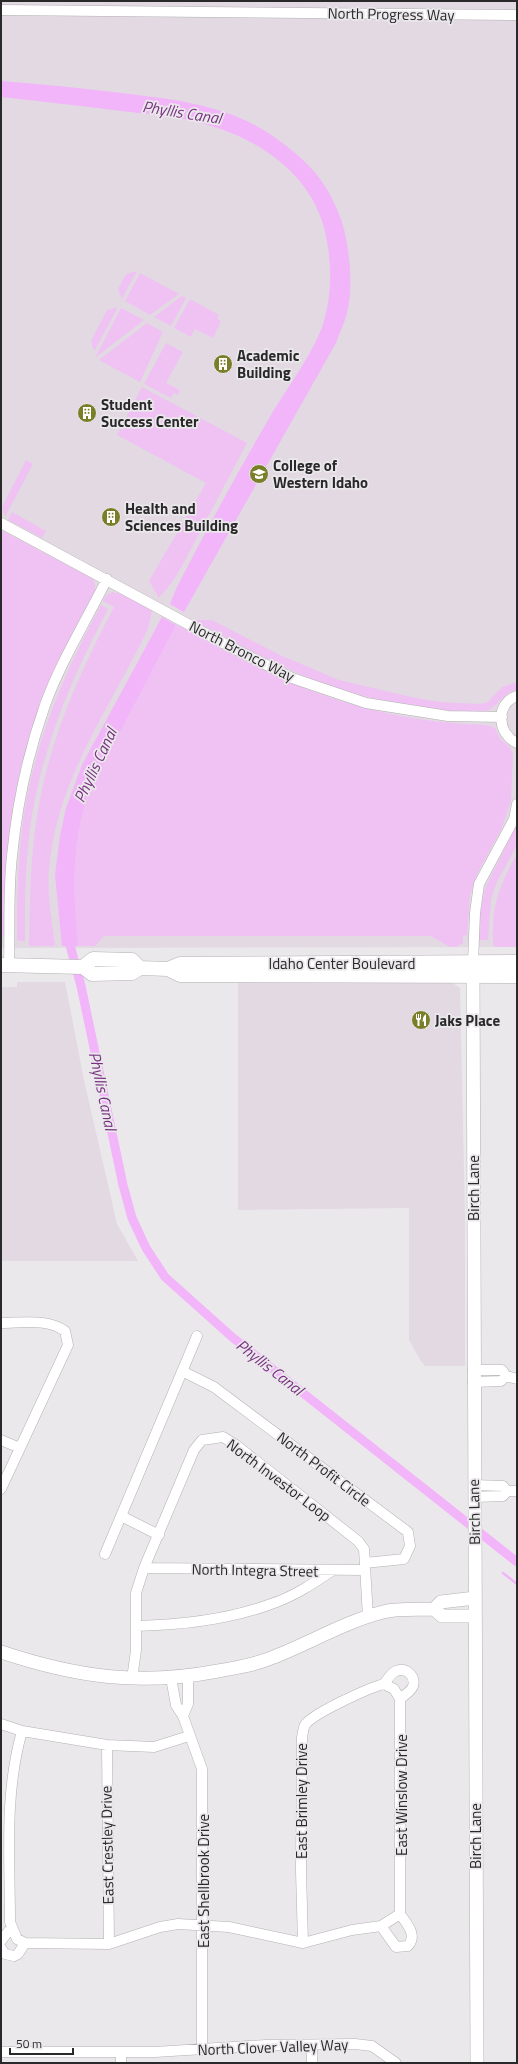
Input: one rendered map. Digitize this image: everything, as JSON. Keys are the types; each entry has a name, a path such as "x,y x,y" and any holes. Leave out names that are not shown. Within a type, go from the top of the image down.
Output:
{"main road":[{"name":"Idaho Center Boulevard","path":"168,969 180,964 517,962"},
{"name":"Idaho Center Boulevard","path":"5,965 83,967 92,974 132,973 140,968 168,969 180,975 517,976"}],"street":[{"name":"North Progress Way","path":"1,10 517,15"},
{"name":"North Bronco Way","path":"1,524 292,678 366,703 448,716 502,717"},
{"path":"5,965 12,856 23,787 32,749 46,704 64,662 107,580"},
{"path":"517,696 506,703 502,717 505,733 517,743"},
{"path":"473,962 478,884 514,819 517,804"},
{"name":"Birch Lane","path":"473,962 476,2063"},
{"path":"1,1323 48,1323 56,1325 65,1331 68,1345 1,1489"},
{"path":"105,1554 197,1336"},
{"path":"474,1376 502,1370 506,1376 517,1379"},
{"name":"North Profit Circle","path":"182,1371 214,1387 408,1532 410,1546 404,1559 365,1566"},
{"name":"North Investor Loop","path":"132,1679 136,1650 136,1593 144,1568 194,1450 202,1440 223,1437 236,1445 358,1541 364,1548 368,1617"},
{"path":"1,1440 20,1448"},
{"path":"474,1491 504,1486 512,1491"},
{"path":"121,1516 159,1535"},
{"name":"North Integra Street","path":"144,1568 333,1570 365,1566"},
{"path":"136,1626 168,1625 208,1620 272,1604 312,1584 333,1570"},
{"path":"1,1652 56,1669 89,1675 132,1679 171,1678 242,1666 270,1659 368,1617 384,1612 434,1609 441,1602 475,1598"},
{"path":"434,1609 442,1616 475,1616"},
{"path":"403,1669 409,1673 413,1682 413,1687 400,1699 394,1689 384,1684 398,1670 403,1669"},
{"path":"183,1716 188,1704 188,1676"},
{"name":"East Shellbrook Drive","path":"171,1678 176,1705 183,1716 202,1769 202,2050"},
{"name":"East Brimley Drive","path":"303,1943 301,1871 302,1737 305,1725 320,1714 373,1687 384,1684"},
{"name":"East Winslow Drive","path":"400,1699 400,1914"},
{"path":"1,1724 22,1731 107,1746 154,1747 189,1736"},
{"path":"22,1731 15,1756 9,1798 11,1928 17,1939 25,1943 109,1944 160,1926 178,1924 229,1927 303,1943 352,1930 381,1926 400,1914 412,1930 412,1937 408,1946 396,1947 381,1926"},
{"name":"East Crestley Drive","path":"107,1746 109,1944"},
{"path":"1,1942 11,1928"},
{"path":"1,1948 5,1954 14,1956 18,1954 25,1943"},
{"name":"North Clover Valley Way","path":"1,2052 121,2052 202,2050 266,2045 355,2044 372,2046 396,2063"},
{"path":"312,2045 312,2063"},
{"path":"121,2052 121,2063"}],"shaded area":[{"name":"College of Western Idaho","path":"1,1 517,1 517,947 1,948"},
{"path":"137,271 122,299 118,289 126,274"},
{"path":"140,273 179,294 150,315 125,301"},
{"path":"182,296 186,298 171,326 154,317"},
{"path":"190,299 219,315 217,319 221,321 213,338 195,329 191,337 174,328"},
{"path":"118,307 95,350 93,349 91,341 107,310"},
{"path":"121,308 144,320 95,358"},
{"path":"147,323 163,332 140,382 99,360"},
{"path":"166,343 183,352 166,383 180,390 178,395 174,393 171,398 144,384"},
{"path":"142,387 247,443 182,566 173,581 159,598 149,581 206,483 117,435"},
{"path":"26,460 33,464 5,517 2,507"},
{"path":"12,512 46,531 42,538 8,520"},
{"path":"1,530 93,579 95,590 60,657 34,722 19,775 6,856 4,935 1,941"},
{"path":"112,592 121,594 152,610 148,629 87,745 73,775 62,805 54,837 49,870 49,898 55,946 29,946 33,848 42,788 57,734 67,708 89,657 114,607 103,601 106,596"},
{"path":"101,605 108,609 69,691 48,747 40,776 29,836 25,942 17,940 17,905 20,849 28,792 52,709 75,656"},
{"path":"192,620 212,620 280,655 339,680 411,697 440,702 481,704 488,702 502,687 517,682 517,690 507,694 487,711 475,713 446,711 380,700 336,688 292,671"},
{"path":"176,625 182,626 255,666 291,683 364,708 402,716 443,722 486,725 495,728 500,739 510,747 513,755 511,800 502,828 477,874 470,895 467,935 463,936 463,943 456,947 450,947 431,936 104,936 95,946 78,946 74,887 76,851 82,813 88,793"},
{"path":"517,824 517,845 497,882 491,899 488,940 479,940 480,913 485,888"},
{"path":"517,854 517,947 495,947 493,941 493,918 497,899 507,872"},
{"path":"17,982 65,982 84,1080 117,1224 138,1261 1,1261 1,987 17,987"},
{"path":"238,982 451,982 460,988 465,1217 465,1366 425,1366 409,1340 409,1208 238,1210"}],"water":[{"path":"1,81 169,99 192,103 235,116 255,125 275,138 303,160 329,192 342,222 349,256 350,294 346,317 336,343 184,612 170,604 176,589 246,458 313,347 323,324 328,303 330,269 326,236 320,214 310,195 296,177 281,162 263,149 243,138 201,123 171,117 1,97"},
{"path":"162,617 176,625 88,793 82,813 76,851 74,887 78,946 62,946 55,875 60,836 66,808 82,765"}],"waterway":[{"name":"Phyllis Canal","path":"69,933 70,945 81,986 123,1185 132,1218 146,1248 165,1277 232,1337 517,1562"},
{"path":"503,1573 517,1584"}],"place":[{"name":"Academic Building","path":"223,364"},
{"name":"Student Success Center","path":"87,413"},
{"name":"College of Western Idaho","path":"259,474"},
{"name":"Health and Sciences Building","path":"111,517"},
{"name":"Jaks Place","path":"421,1020"}]}
